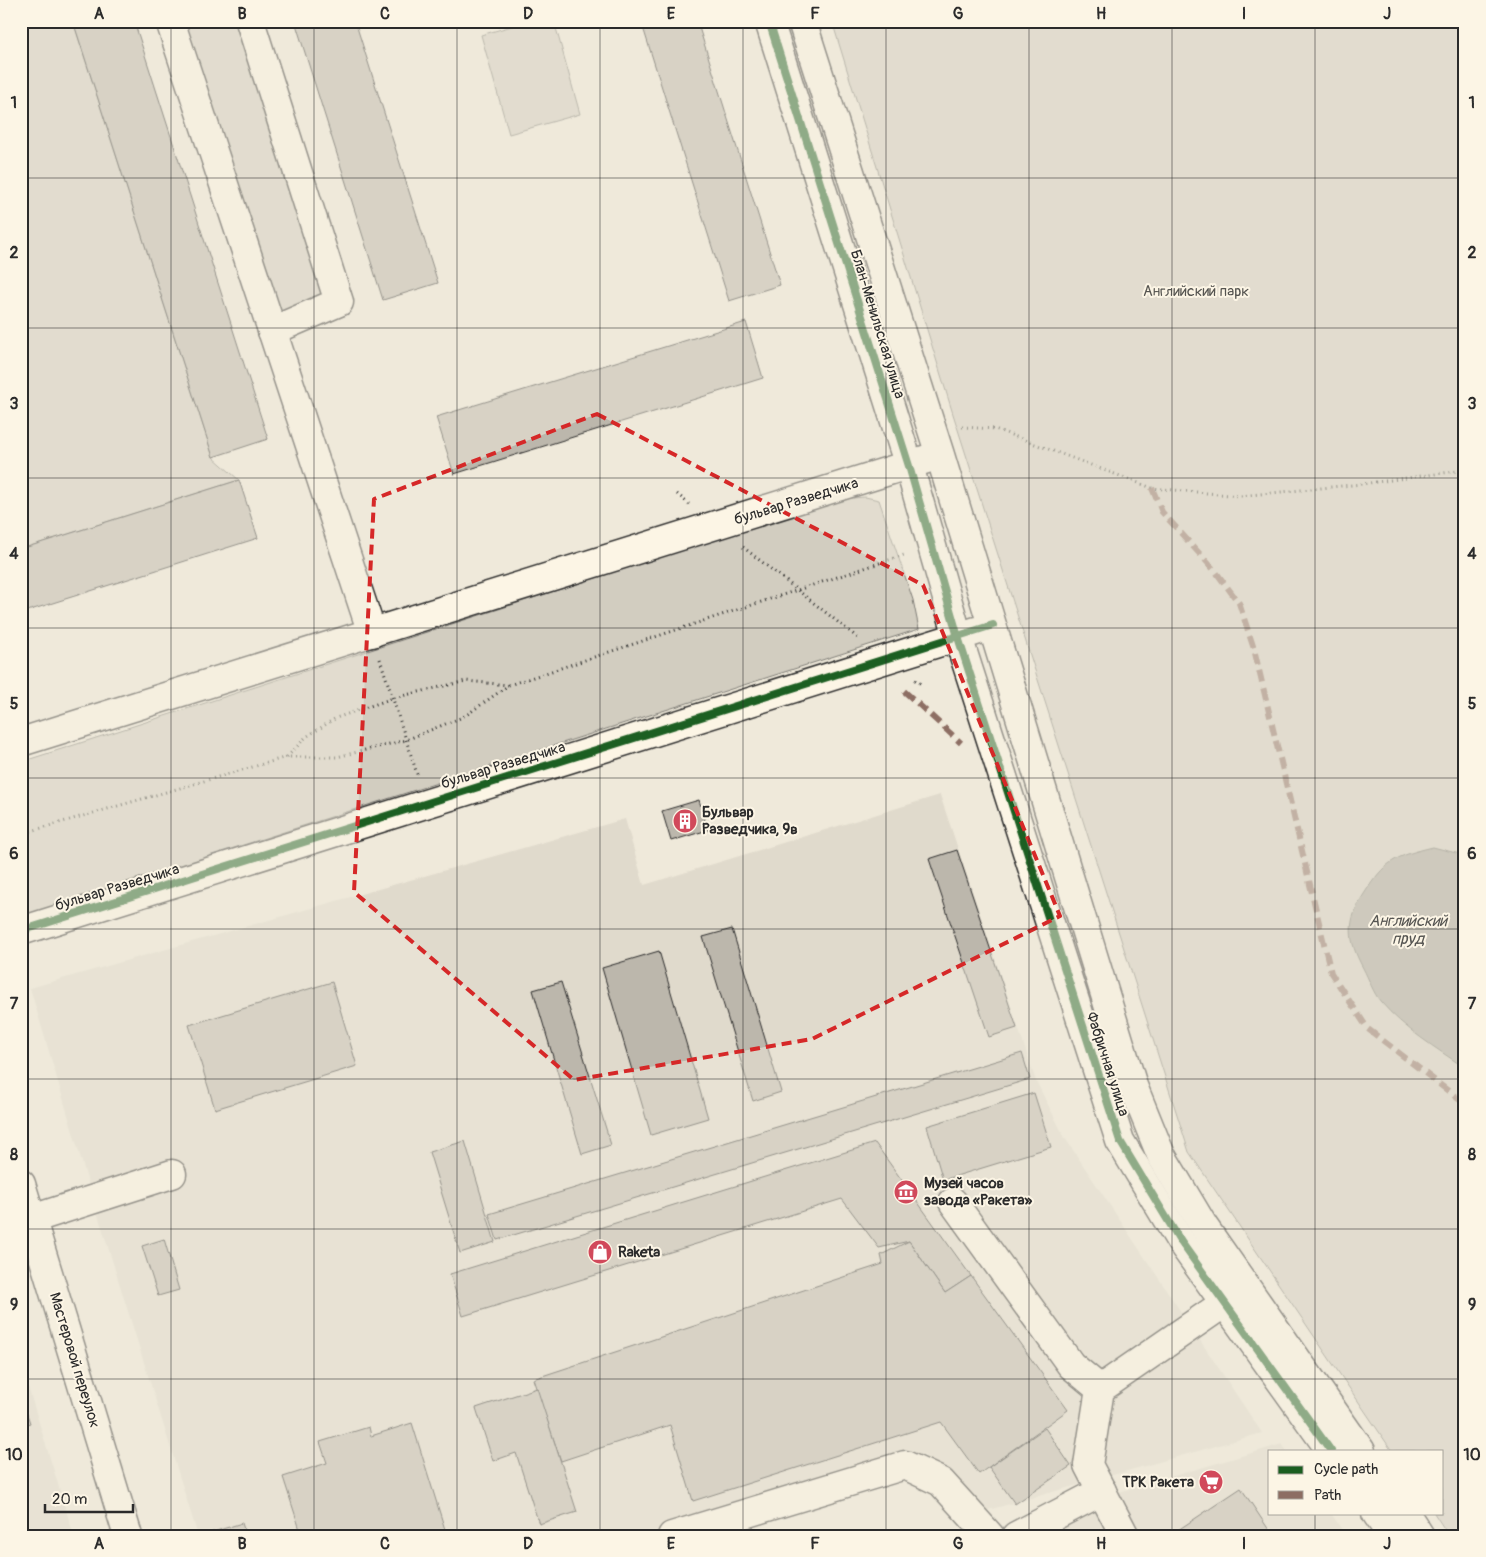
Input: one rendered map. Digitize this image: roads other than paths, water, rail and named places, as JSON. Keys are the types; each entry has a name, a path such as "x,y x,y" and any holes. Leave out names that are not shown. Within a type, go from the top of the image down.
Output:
{"street":[{"path":"170,21 372,633"},
{"path":"250,21 339,302 272,330"},
{"name":"Блан-Менильская улица","path":"768,21 908,466 958,637"},
{"name":"Блан-Менильская улица","path":"802,21 993,625"},
{"name":"бульвар Разведчика","path":"21,742 940,455"},
{"name":"бульвар Разведчика","path":"21,931 993,625"},
{"name":"Фабричная улица","path":"993,625 1133,1086 1148,1126 1161,1155 1204,1227 1236,1295 1330,1450"},
{"name":"Фабричная улица","path":"958,637 1120,1141 1181,1242 1236,1295 1360,1450"},
{"path":"32,1219 172,1174"},
{"name":"Мастеровой переулок","path":"21,1184 128,1536"},
{"path":"953,1202 1071,1365 1100,1389"},
{"path":"1125,1536 1088,1465 1100,1389 1236,1295"},
{"path":"672,1536 905,1465 941,1482 990,1536"},
{"path":"1016,1536 1102,1491"},
{"path":"1377,1514 1392,1536"},
{"path":"1406,1514 1420,1536"}],"water":[{"name":"Английский пруд","path":"1433,847 1460,854 1465,858 1465,1068 1410,1029 1381,1002 1373,990 1358,958 1352,940 1351,931 1354,913 1378,874 1392,861 1400,857"}],"place":[{"name":"Бульвар Разведчика, 9в","path":"685,821"},
{"name":"Музей часов завода «Ракета»","path":"906,1192"},
{"name":"Raketa","path":"600,1252"},
{"name":"ТРК Ракета","path":"1211,1482"}],"park label":[{"name":"Английский парк","path":"1196,291"}]}
